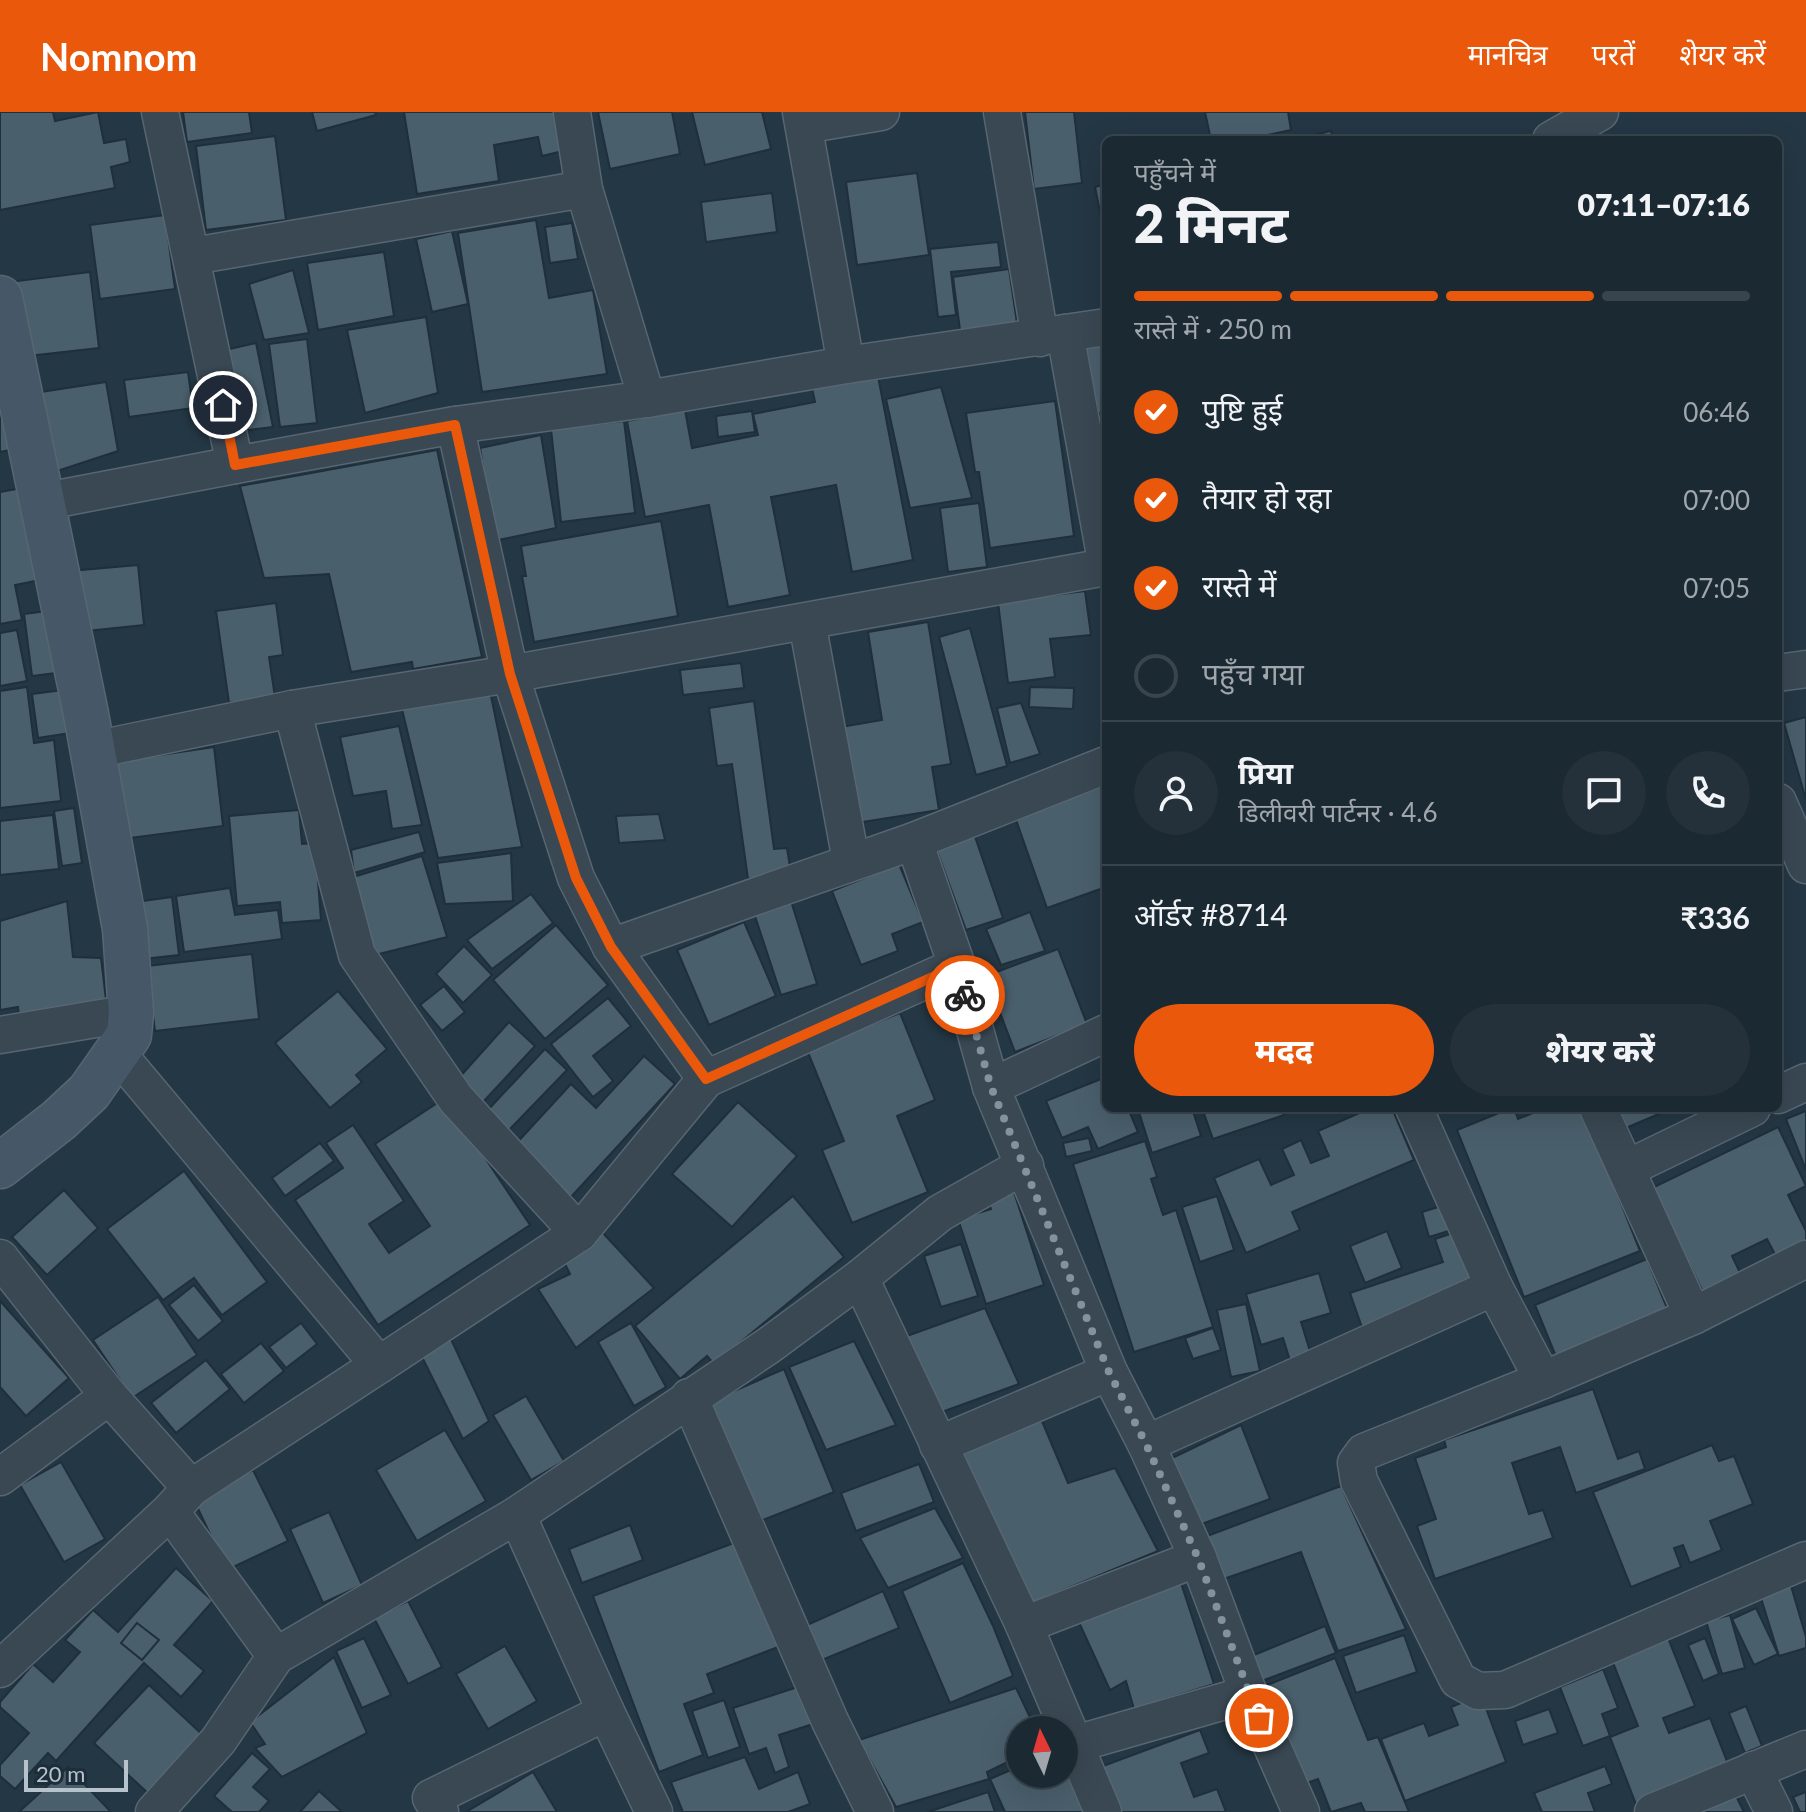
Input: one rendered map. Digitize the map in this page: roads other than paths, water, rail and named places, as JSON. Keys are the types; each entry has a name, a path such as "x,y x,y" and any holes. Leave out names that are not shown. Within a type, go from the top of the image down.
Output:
{"street":[{"path":"160,112 235,465"},
{"path":"572,112 584,189 647,399"},
{"path":"846,365 803,118 881,112"},
{"path":"1002,112 1102,547"},
{"path":"1558,136 1600,112"},
{"path":"193,256 584,189"},
{"path":"0,298 5,344 93,750 125,929 124,1033 89,1092 0,1166"},
{"path":"41,502 455,425 647,399 846,365 1102,328"},
{"path":"455,425 510,674 576,878 611,947 706,1079"},
{"path":"93,750 292,709 807,622 1102,565"},
{"path":"807,622 851,861"},
{"path":"1782,672 1806,669"},
{"path":"292,709 357,955 456,1099 579,1233"},
{"path":"611,947 914,841 1102,767"},
{"path":"1782,811 1806,865"},
{"path":"914,841 957,966 991,1087 1109,1372 1198,1558 1249,1694 1301,1812"},
{"path":"0,1669 180,1499 579,1233 706,1079 957,966"},
{"path":"0,1035 124,1033"},
{"path":"124,1033 379,1365"},
{"path":"991,1087 1102,1035"},
{"path":"1782,1093 1806,1082"},
{"path":"1416,1112 1494,1287 1543,1380"},
{"path":"1600,1112 1693,1316"},
{"path":"1626,1169 1744,1112"},
{"path":"154,1812 218,1741 276,1656 517,1515 768,1346 860,1278 940,1213 1025,1165"},
{"path":"0,1258 109,1396 180,1499 276,1656"},
{"path":"1806,1259 1693,1316 1364,1452 1356,1463 1359,1481 1458,1680 1478,1691 1505,1690 1806,1560"},
{"path":"860,1278 1024,1625 1060,1716"},
{"path":"1146,1444 1494,1287"},
{"path":"938,1445 1109,1372"},
{"path":"0,1477 109,1396"},
{"path":"689,1397 830,1721 875,1812"},
{"path":"517,1515 654,1812"},
{"path":"1024,1625 1198,1558"},
{"path":"1078,1743 1249,1694"},
{"path":"430,1807 606,1712"},
{"path":"1653,1812 1806,1749"},
{"path":"1078,1758 1103,1812"},
{"path":"1753,1770 1774,1812"}]}
